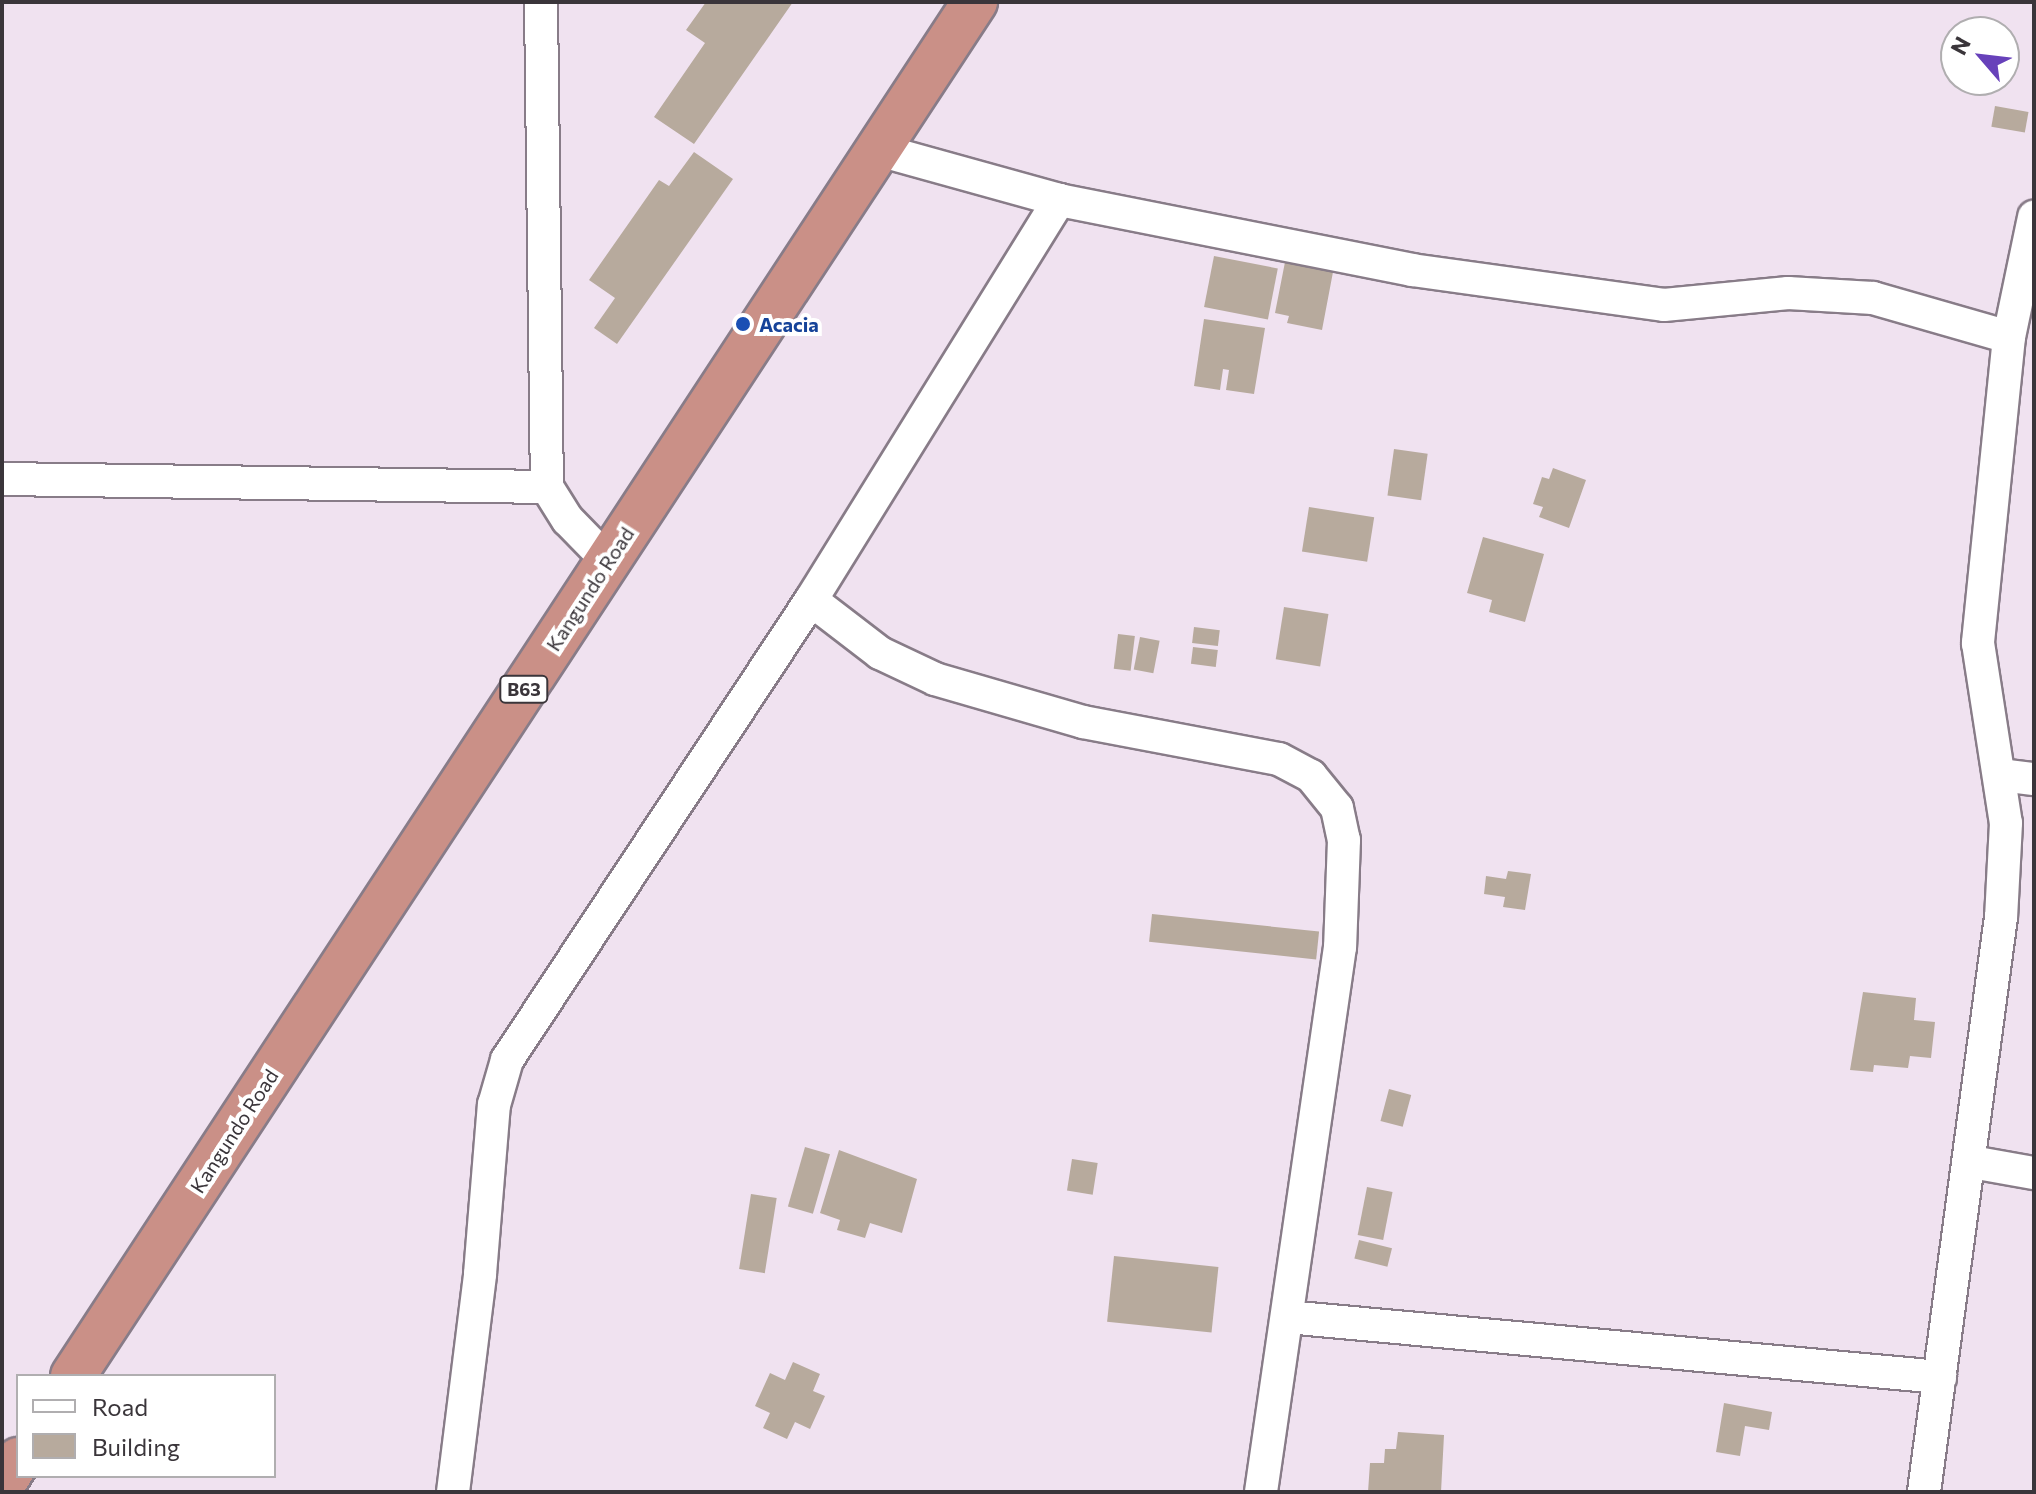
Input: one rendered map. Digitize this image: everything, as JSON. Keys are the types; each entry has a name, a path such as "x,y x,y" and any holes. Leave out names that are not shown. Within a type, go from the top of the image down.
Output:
{"highway":[{"name":"Kangundo Road","path":"74,1374 975,2"},
{"path":"2,1485 16,1463"}],"street":[{"path":"541,2 547,487 568,520 608,561"},
{"path":"879,150 1059,200 1412,270 1618,301 1713,304 1788,293 1873,298 2009,337"},
{"path":"453,1492 480,1274 494,1105 507,1060 811,600 1059,200"},
{"path":"1924,1492 1972,1162 2001,917 2006,823 2001,775 1980,682 1978,643 2009,337 2034,217"},
{"path":"2,479 547,487"},
{"path":"811,600 880,653 935,679 1083,722 1279,759 1311,776 1337,808 1344,840 1340,947 1261,1492"},
{"path":"2001,775 2034,779"},
{"path":"1972,1162 2034,1173"},
{"path":"1287,1317 1940,1377"}],"building":[{"path":"706,2 793,2 694,144 654,117 705,43 686,30"},
{"path":"1995,106 2028,112 2025,133 1991,127"},
{"path":"694,152 733,179 617,344 594,328 615,298 589,280 659,180 669,186"},
{"path":"1214,256 1278,268 1268,319 1204,307"},
{"path":"1285,262 1333,272 1322,330 1287,323 1289,316 1275,313"},
{"path":"1204,319 1265,328 1254,394 1226,390 1229,370 1223,369 1220,390 1194,386"},
{"path":"1394,449 1428,454 1421,500 1387,496"},
{"path":"1553,468 1586,480 1569,528 1539,517 1543,507 1533,504 1542,477 1549,479"},
{"path":"1309,507 1374,517 1367,562 1302,551"},
{"path":"1483,537 1544,554 1525,622 1489,612 1492,600 1467,593"},
{"path":"1284,607 1328,614 1320,666 1276,659"},
{"path":"1194,627 1220,630 1218,646 1192,643"},
{"path":"1118,634 1135,636 1131,671 1114,669"},
{"path":"1140,637 1160,641 1153,673 1134,669"},
{"path":"1193,647 1218,650 1216,667 1191,664"},
{"path":"1508,871 1531,874 1525,910 1503,907 1505,897 1484,894 1486,876 1506,879"},
{"path":"1152,914 1319,932 1316,959 1149,942"},
{"path":"1863,992 1916,998 1914,1020 1935,1022 1931,1058 1910,1056 1908,1068 1874,1065 1873,1072 1850,1070"},
{"path":"1389,1089 1411,1095 1403,1127 1380,1121"},
{"path":"805,1147 830,1154 813,1214 788,1207"},
{"path":"839,1150 917,1179 902,1233 870,1223 865,1238 837,1230 840,1220 820,1213"},
{"path":"1072,1159 1098,1163 1093,1195 1067,1191"},
{"path":"1367,1187 1393,1192 1383,1240 1358,1235"},
{"path":"751,1194 777,1198 765,1273 739,1269"},
{"path":"1359,1240 1392,1248 1387,1267 1354,1258"},
{"path":"1114,1256 1218,1267 1212,1333 1107,1322"},
{"path":"793,1362 820,1374 813,1391 825,1396 810,1429 795,1422 787,1439 763,1428 770,1413 755,1406 770,1373 785,1380"},
{"path":"1724,1403 1772,1412 1769,1430 1745,1426 1740,1456 1716,1452"},
{"path":"1398,1432 1444,1435 1441,1492 1368,1492 1370,1463 1384,1463 1385,1449 1396,1449"}],"place":[{"name":"Acacia","path":"743,324"}]}
